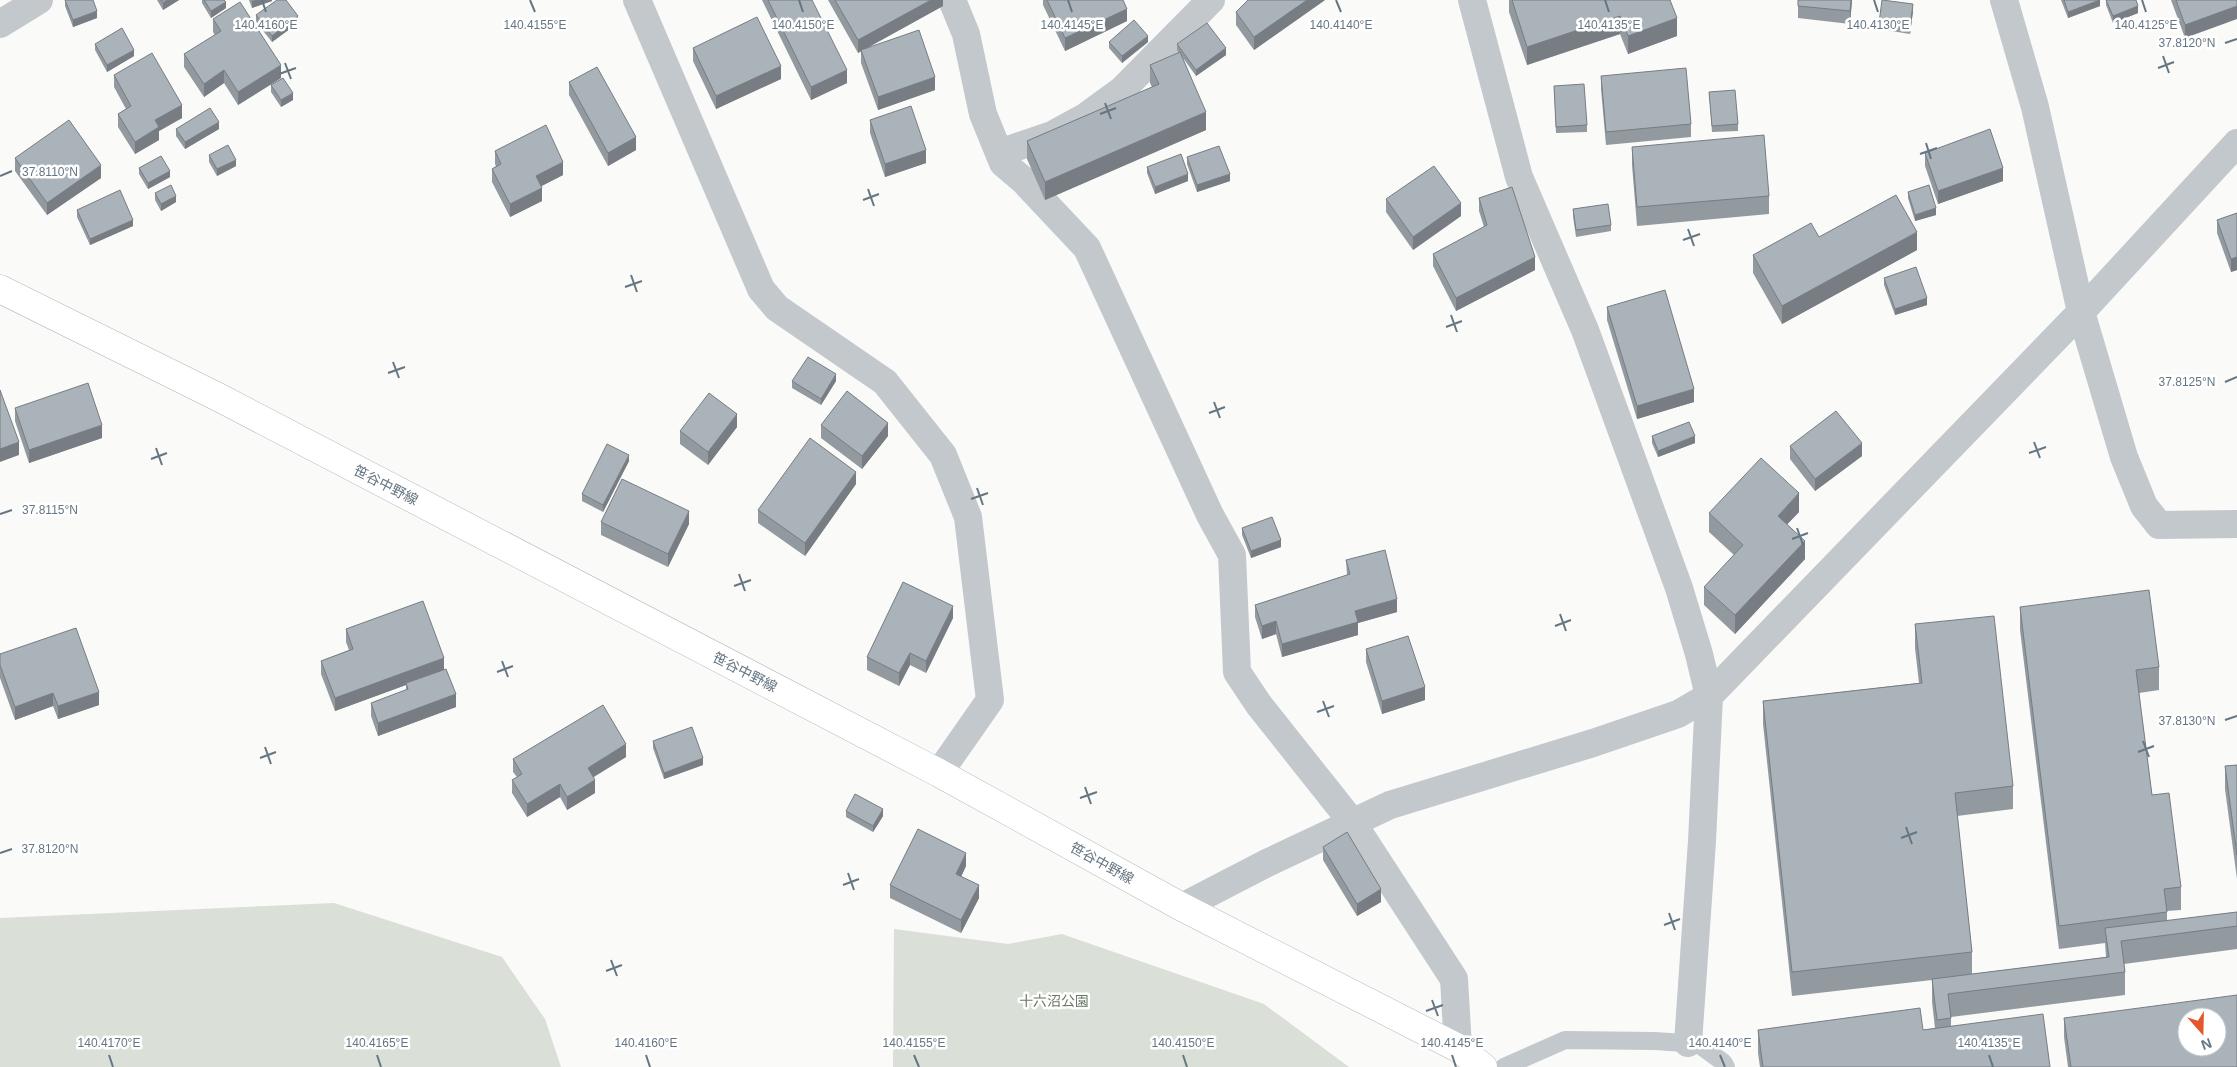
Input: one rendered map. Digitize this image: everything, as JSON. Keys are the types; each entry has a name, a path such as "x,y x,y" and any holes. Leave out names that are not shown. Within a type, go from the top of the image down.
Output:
{"street":[{"path":"0,24 40,0"},
{"path":"637,0 761,289 777,308 885,382 943,455 968,517 990,700 939,773"},
{"path":"952,0 966,34 983,114 1003,163 1024,180 1087,248 1210,515 1232,555 1237,672 1259,705 1352,822 1454,979 1458,1048"},
{"path":"999,153 1052,136 1085,117 1122,90 1211,0"},
{"path":"1472,0 1519,177 1585,330 1679,588 1699,654 1709,696 1702,842 1688,1043"},
{"path":"2004,0 2035,107 2081,312 2124,457 2144,506 2159,525 2237,524"},
{"path":"1182,907 1390,805 1593,743 1678,714 1709,696 2081,312 2237,143"},
{"name":"笹谷中野線","path":"0,289 220,398 939,773 1182,907 1458,1048 1483,1067"}],"lane":[{"path":"1504,1067 1565,1040 1655,1041 1698,1044 1723,1062 1726,1067"}],"green space":[{"path":"334,903 502,957 545,1019 561,1067 0,1067 0,918"},
{"name":"十六沼公園","path":"894,929 1008,944 1062,934 1264,1004 1349,1067 893,1067"}],"building":[{"path":"65,0 93,0 97,11 73,20"},
{"path":"204,0 224,0 226,2 211,11"},
{"path":"277,0 286,0 298,16 272,36 256,15"},
{"path":"768,0 812,0 847,70 811,87"},
{"path":"835,0 931,0 858,40"},
{"path":"1047,0 1123,0 1127,9 1065,38"},
{"path":"1248,0 1307,0 1254,37 1236,12"},
{"path":"1512,0 1670,0 1677,18 1628,36 1620,16 1527,47"},
{"path":"1798,0 1851,0 1850,11 1798,6"},
{"path":"1882,0 1913,4 1910,27 1879,23"},
{"path":"2064,0 2100,0 2068,12"},
{"path":"2106,0 2136,0 2138,6 2113,16"},
{"path":"2176,0 2237,0 2237,6 2185,25"},
{"path":"240,2 281,65 238,92 224,70 204,84 184,54 221,31 213,19"},
{"path":"757,17 781,66 716,96 693,48"},
{"path":"1134,20 1148,36 1122,56 1109,42"},
{"path":"1207,23 1226,48 1196,70 1177,44"},
{"path":"122,28 134,50 107,65 95,44"},
{"path":"919,30 935,77 878,97 861,50"},
{"path":"1180,52 1206,112 1045,182 1027,141 1159,84 1150,65"},
{"path":"152,53 182,105 155,120 159,127 135,142 118,114 131,106 114,75"},
{"path":"597,67 636,137 608,153 569,82"},
{"path":"1686,68 1691,124 1606,132 1601,76"},
{"path":"283,78 293,93 281,100 271,85"},
{"path":"1584,84 1587,125 1556,127 1554,86"},
{"path":"1735,90 1738,124 1712,126 1709,92"},
{"path":"911,106 926,150 885,164 870,120"},
{"path":"210,108 219,122 185,142 176,129"},
{"path":"69,120 101,165 47,203 15,158"},
{"path":"546,125 563,162 536,176 542,188 510,204 492,169 501,164 495,151"},
{"path":"1990,129 2003,168 1938,191 1925,153"},
{"path":"1764,135 1769,196 1637,207 1632,147"},
{"path":"228,145 236,160 217,169 209,155"},
{"path":"1219,146 1230,174 1197,185 1187,157"},
{"path":"1181,154 1188,174 1155,187 1147,167"},
{"path":"161,156 170,171 148,183 139,168"},
{"path":"1434,166 1461,203 1413,237 1386,199"},
{"path":"171,185 176,196 161,204 155,193"},
{"path":"1929,185 1936,208 1915,215 1908,192"},
{"path":"1512,187 1535,257 1456,298 1433,254 1487,225 1479,198"},
{"path":"120,190 133,220 90,239 77,210"},
{"path":"1896,195 1917,232 1782,306 1753,255 1811,223 1819,237"},
{"path":"1608,204 1611,225 1576,230 1573,209"},
{"path":"2237,213 2237,257 2231,259 2217,220"},
{"path":"1916,267 1927,298 1895,309 1884,278"},
{"path":"1665,290 1694,389 1637,406 1607,307"},
{"path":"808,357 836,374 821,399 792,381"},
{"path":"88,383 102,425 29,450 15,408"},
{"path":"0,390 19,442 0,449"},
{"path":"847,391 888,423 862,456 821,425"},
{"path":"709,393 737,414 708,452 680,431"},
{"path":"1836,411 1862,443 1815,479 1790,446"},
{"path":"1689,422 1695,436 1658,451 1652,436"},
{"path":"810,438 856,472 805,543 758,510"},
{"path":"607,444 629,455 603,505 582,494"},
{"path":"1761,458 1799,493 1778,516 1805,541 1735,615 1704,587 1743,545 1709,513"},
{"path":"622,479 689,511 668,554 601,522"},
{"path":"1272,517 1281,540 1251,551 1242,528"},
{"path":"1385,550 1397,599 1355,611 1358,622 1282,644 1276,621 1262,626 1255,605 1350,574 1346,560"},
{"path":"903,582 953,606 926,661 910,653 899,673 867,657"},
{"path":"2149,590 2159,667 2136,670 2152,795 2169,793 2181,887 2164,889 2167,912 2059,926 2020,607"},
{"path":"423,601 444,658 335,698 321,661 353,649 346,629"},
{"path":"1994,616 2013,786 1955,793 1972,952 1792,972 1763,701 1922,683 1915,624"},
{"path":"76,628 99,692 58,706 53,693 15,707 0,665 0,654"},
{"path":"1408,636 1425,687 1382,701 1366,649"},
{"path":"446,669 456,694 378,723 371,703 408,689 406,683"},
{"path":"603,705 626,744 588,768 595,780 567,797 560,784 527,804 512,780 522,774 513,759"},
{"path":"692,727 703,758 664,773 653,741"},
{"path":"2237,765 2237,855 2225,766"},
{"path":"855,794 883,809 873,826 846,811"},
{"path":"918,829 966,853 956,874 979,885 961,920 890,885"},
{"path":"1347,832 1381,889 1357,904 1323,847"},
{"path":"2237,912 2237,926 2121,941 2125,972 1948,994 1951,1018 1937,1020 1932,979 2109,957 2105,928"},
{"path":"2237,995 2237,1067 2071,1067 2064,1018"},
{"path":"1920,1008 1923,1030 2043,1014 2050,1067 1763,1067 1758,1030"}]}
